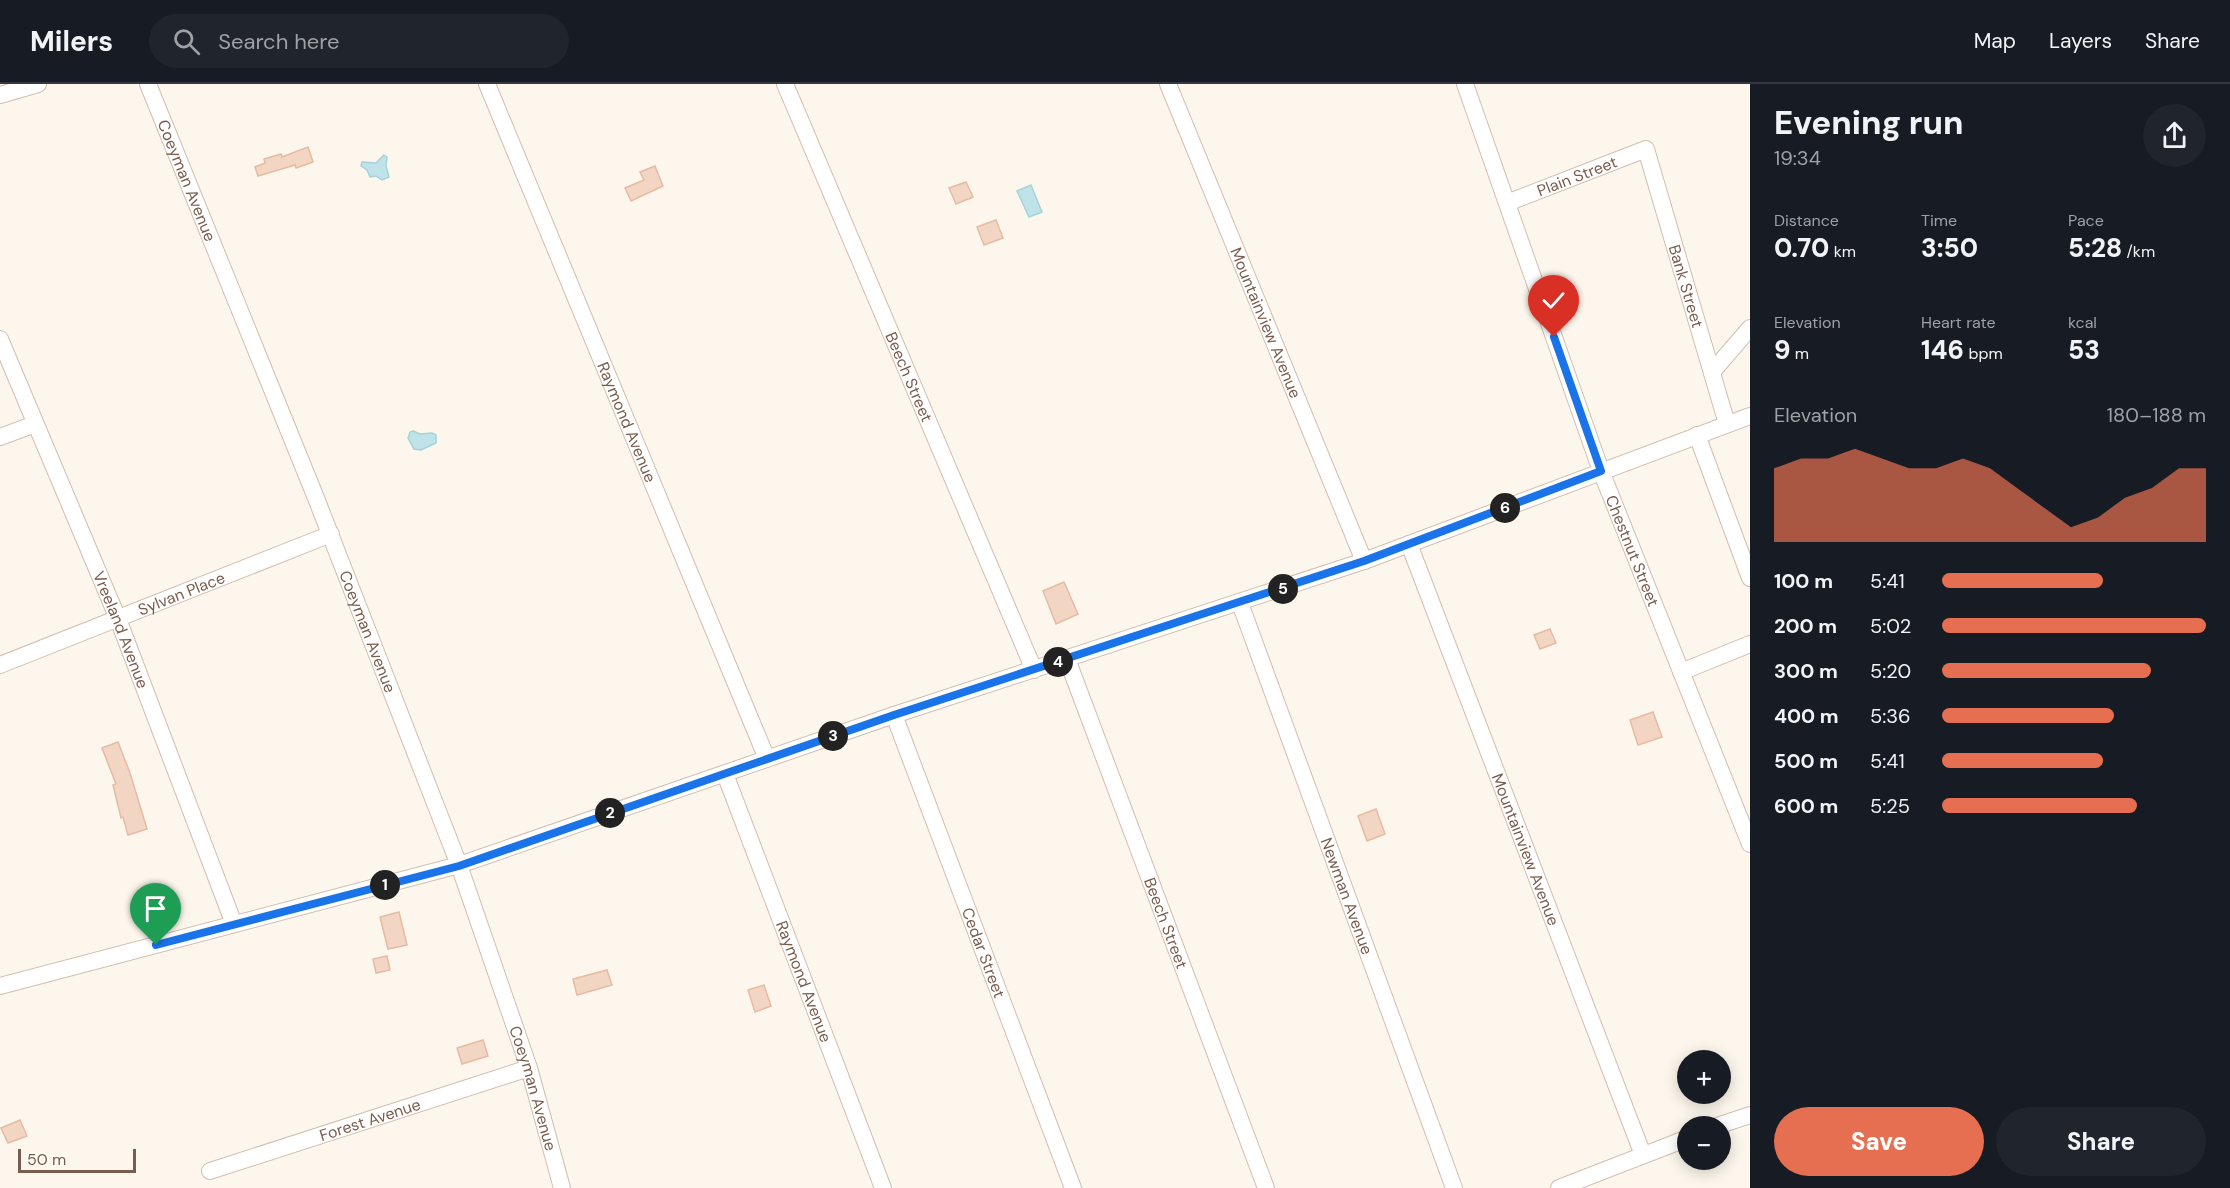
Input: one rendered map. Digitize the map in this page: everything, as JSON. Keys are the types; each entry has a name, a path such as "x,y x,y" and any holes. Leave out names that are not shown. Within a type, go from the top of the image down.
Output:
{"street":[{"path":"0,95 38,84"},
{"name":"Coeyman Avenue","path":"148,84 330,534 459,866 529,1068 562,1188"},
{"name":"Raymond Avenue","path":"487,84 767,759"},
{"name":"Beech Street","path":"785,84 1034,670"},
{"name":"Mountainview Avenue","path":"1168,84 1364,561"},
{"name":"Chestnut Street","path":"1466,84 1601,471 1750,844"},
{"name":"Plain Street","path":"1507,203 1646,149"},
{"name":"Bank Street","path":"1646,149 1727,424"},
{"path":"1712,372 1750,328"},
{"name":"Vreeland Avenue","path":"0,339 118,619 234,924"},
{"path":"0,986 459,866 894,715 1364,561 1750,416"},
{"path":"0,437 35,423"},
{"path":"1697,435 1750,578"},
{"name":"Sylvan Place","path":"0,665 330,534"},
{"name":"Mountainview Avenue","path":"1409,544 1643,1155"},
{"name":"Newman Avenue","path":"1240,603 1454,1188"},
{"path":"1681,672 1750,644"},
{"name":"Beech Street","path":"1067,659 1266,1188"},
{"name":"Cedar Street","path":"894,715 1073,1188"},
{"name":"Raymond Avenue","path":"725,774 883,1188"},
{"name":"Forest Avenue","path":"210,1171 529,1068"},
{"path":"1731,1121 1750,1115"},
{"path":"1559,1188 1677,1142"}],"water":[{"path":"384,155 387,157 386,166 389,177 382,180 376,176 370,177 367,170 361,166 362,162 376,163"},
{"path":"1031,185 1042,212 1029,217 1017,191"},
{"path":"410,432 436,435 436,443 421,450 414,449 408,438"}],"building":[{"path":"308,147 313,162 258,176 255,167 265,163 264,159 281,154 282,157"},
{"path":"655,166 663,186 631,201 625,188 644,180 640,172"},
{"path":"966,182 973,197 956,204 949,188"},
{"path":"996,220 1003,238 984,245 977,227"},
{"path":"1064,582 1078,614 1056,624 1043,591"},
{"path":"1550,629 1556,643 1540,649 1534,635"},
{"path":"1653,712 1662,737 1638,745 1630,720"},
{"path":"118,742 147,829 128,835 123,817 121,818 113,785 116,784 102,748"},
{"path":"1376,809 1385,834 1367,841 1358,816"},
{"path":"399,912 407,945 388,949 380,917"},
{"path":"387,956 390,970 376,973 373,959"},
{"path":"607,970 612,985 577,995 573,979"},
{"path":"764,985 771,1006 755,1012 748,990"},
{"path":"483,1040 488,1056 462,1064 457,1048"},
{"path":"20,1120 27,1136 8,1143 1,1128"}],"route":[{"path":"156,945 459,866 894,715 1364,561 1601,471 1554,337"}]}
